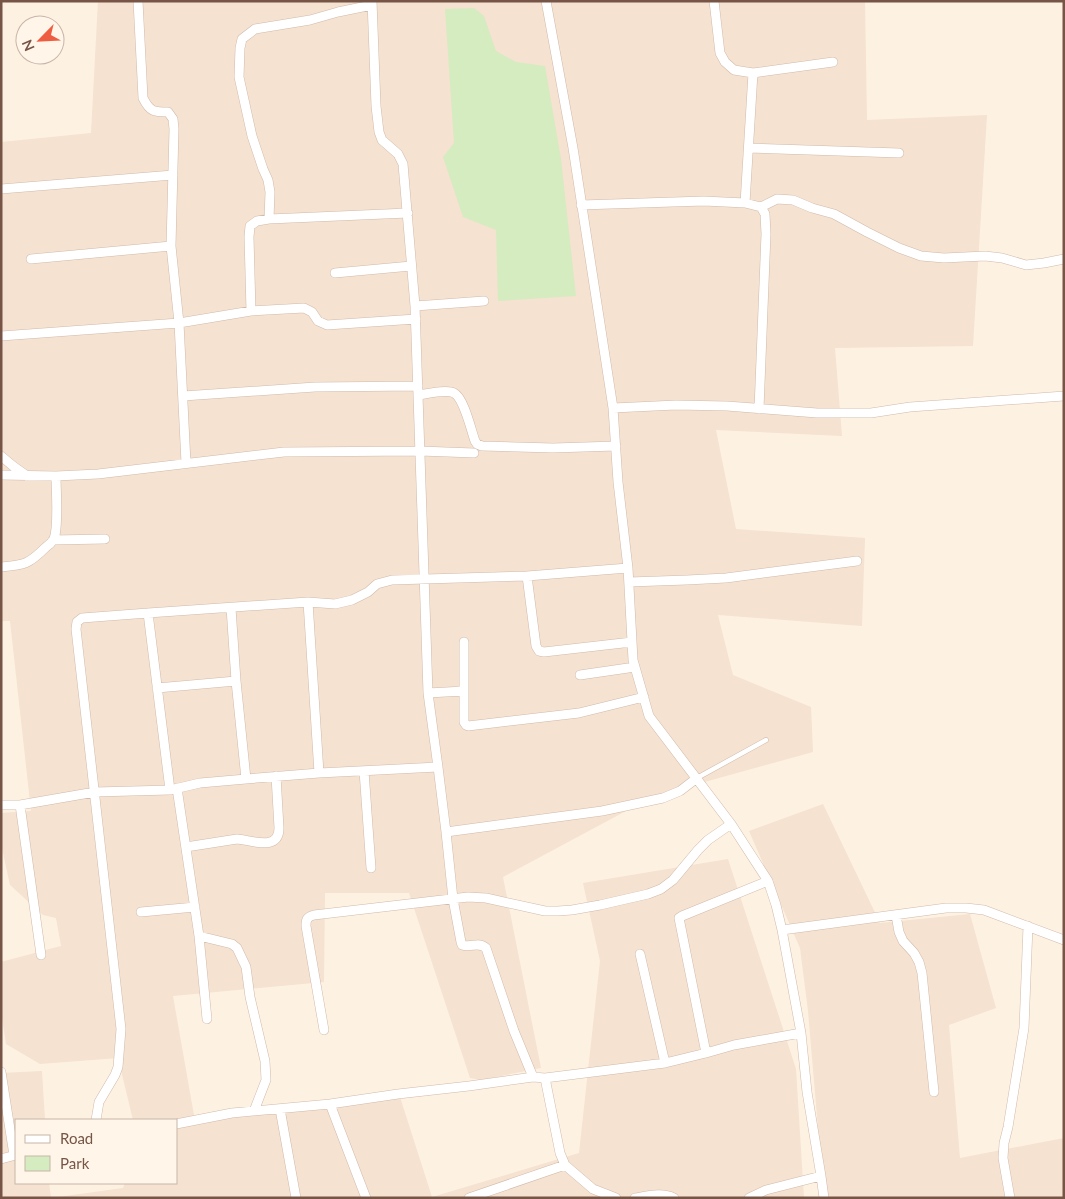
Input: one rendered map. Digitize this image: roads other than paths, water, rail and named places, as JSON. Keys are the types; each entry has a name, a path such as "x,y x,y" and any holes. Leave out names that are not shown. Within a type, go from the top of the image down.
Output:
{"street":[{"path":"138,1 143,98 147,107 155,112 168,112 173,119 171,246 180,323 186,463"},
{"path":"546,1 573,148 613,408 618,482 628,568 633,660 649,716 731,824 768,880 782,930 801,1033 807,1092 822,1176 824,1198"},
{"path":"714,1 720,53 725,62 734,70 753,73 833,62"},
{"path":"269,219 270,192 268,180 262,169 252,136 239,77 242,38 256,29 310,20 372,3 378,132 382,140 398,154 403,164 408,213 416,319 428,693 454,899 462,945 480,944 486,948 514,1031 533,1077"},
{"path":"745,203 753,73"},
{"path":"749,148 899,153"},
{"path":"1,189 173,175"},
{"path":"581,205 704,201 745,203 761,207 777,199 793,200 834,214 899,248 921,256 944,258 986,256 1002,258 1026,265 1064,259"},
{"path":"759,409 766,234 765,214 761,207"},
{"path":"251,311 249,237 250,226 257,221 408,213"},
{"path":"31,258 171,246"},
{"path":"335,273 411,266"},
{"path":"415,306 484,301"},
{"path":"1,336 180,323 251,311 304,308 312,312 318,321 327,325 416,319"},
{"path":"183,396 315,387 447,392 454,393 461,400 475,441 482,446 553,448 616,446"},
{"path":"613,408 676,405 727,406 817,413 871,413 910,407 1064,396"},
{"path":"1,476 98,474 284,452 420,451 474,453"},
{"path":"1,456 28,476"},
{"path":"1,567 28,563 53,540 56,527 56,476"},
{"path":"53,540 105,538"},
{"path":"629,582 726,578 857,561"},
{"path":"96,1119 99,1102 118,1067 121,1029 76,629 77,622 82,618 148,613 308,602 335,604 352,600 368,592 377,584 392,580 527,576 628,568"},
{"path":"527,576 536,646 539,651 632,642"},
{"path":"308,602 320,773"},
{"path":"231,608 246,779"},
{"path":"148,613 157,688 195,907 207,1020"},
{"path":"464,642 464,722 468,726 579,713 644,697"},
{"path":"580,674 635,667"},
{"path":"157,688 236,681"},
{"path":"428,693 464,691"},
{"path":"1,805 20,805 95,792 174,789 200,783 276,776 438,768"},
{"path":"364,771 371,868"},
{"path":"186,847 237,839 264,843 277,838 279,828 276,776"},
{"path":"446,832 602,811 662,798 680,792 697,778"},
{"path":"20,805 42,955"},
{"path":"324,1030 306,926 306,920 309,916 468,898 486,898 545,911 600,905 648,894 661,889 672,880 708,840 731,824"},
{"path":"706,1053 679,918 768,880"},
{"path":"141,912 195,907"},
{"path":"782,930 946,908 966,908 984,910 1064,940"},
{"path":"896,915 902,941 914,953 922,973 934,1092"},
{"path":"1010,1198 1003,1158 1024,1028 1028,926"},
{"path":"199,936 232,944 237,948 246,967 250,997 265,1061 266,1080 254,1111"},
{"path":"640,954 666,1063"},
{"path":"178,1124 232,1113 330,1104 533,1077 545,1078 666,1063 734,1045 801,1033"},
{"path":"1,1072 15,1155 1,1159"},
{"path":"545,1078 560,1153 565,1165 593,1193 616,1198"},
{"path":"330,1104 366,1198"},
{"path":"280,1109 296,1198"},
{"path":"469,1198 565,1165"},
{"path":"749,1198 766,1190 822,1176"},
{"path":"635,1198 668,1195 674,1198"}],"lane":[{"path":"697,778 766,740"}]}
